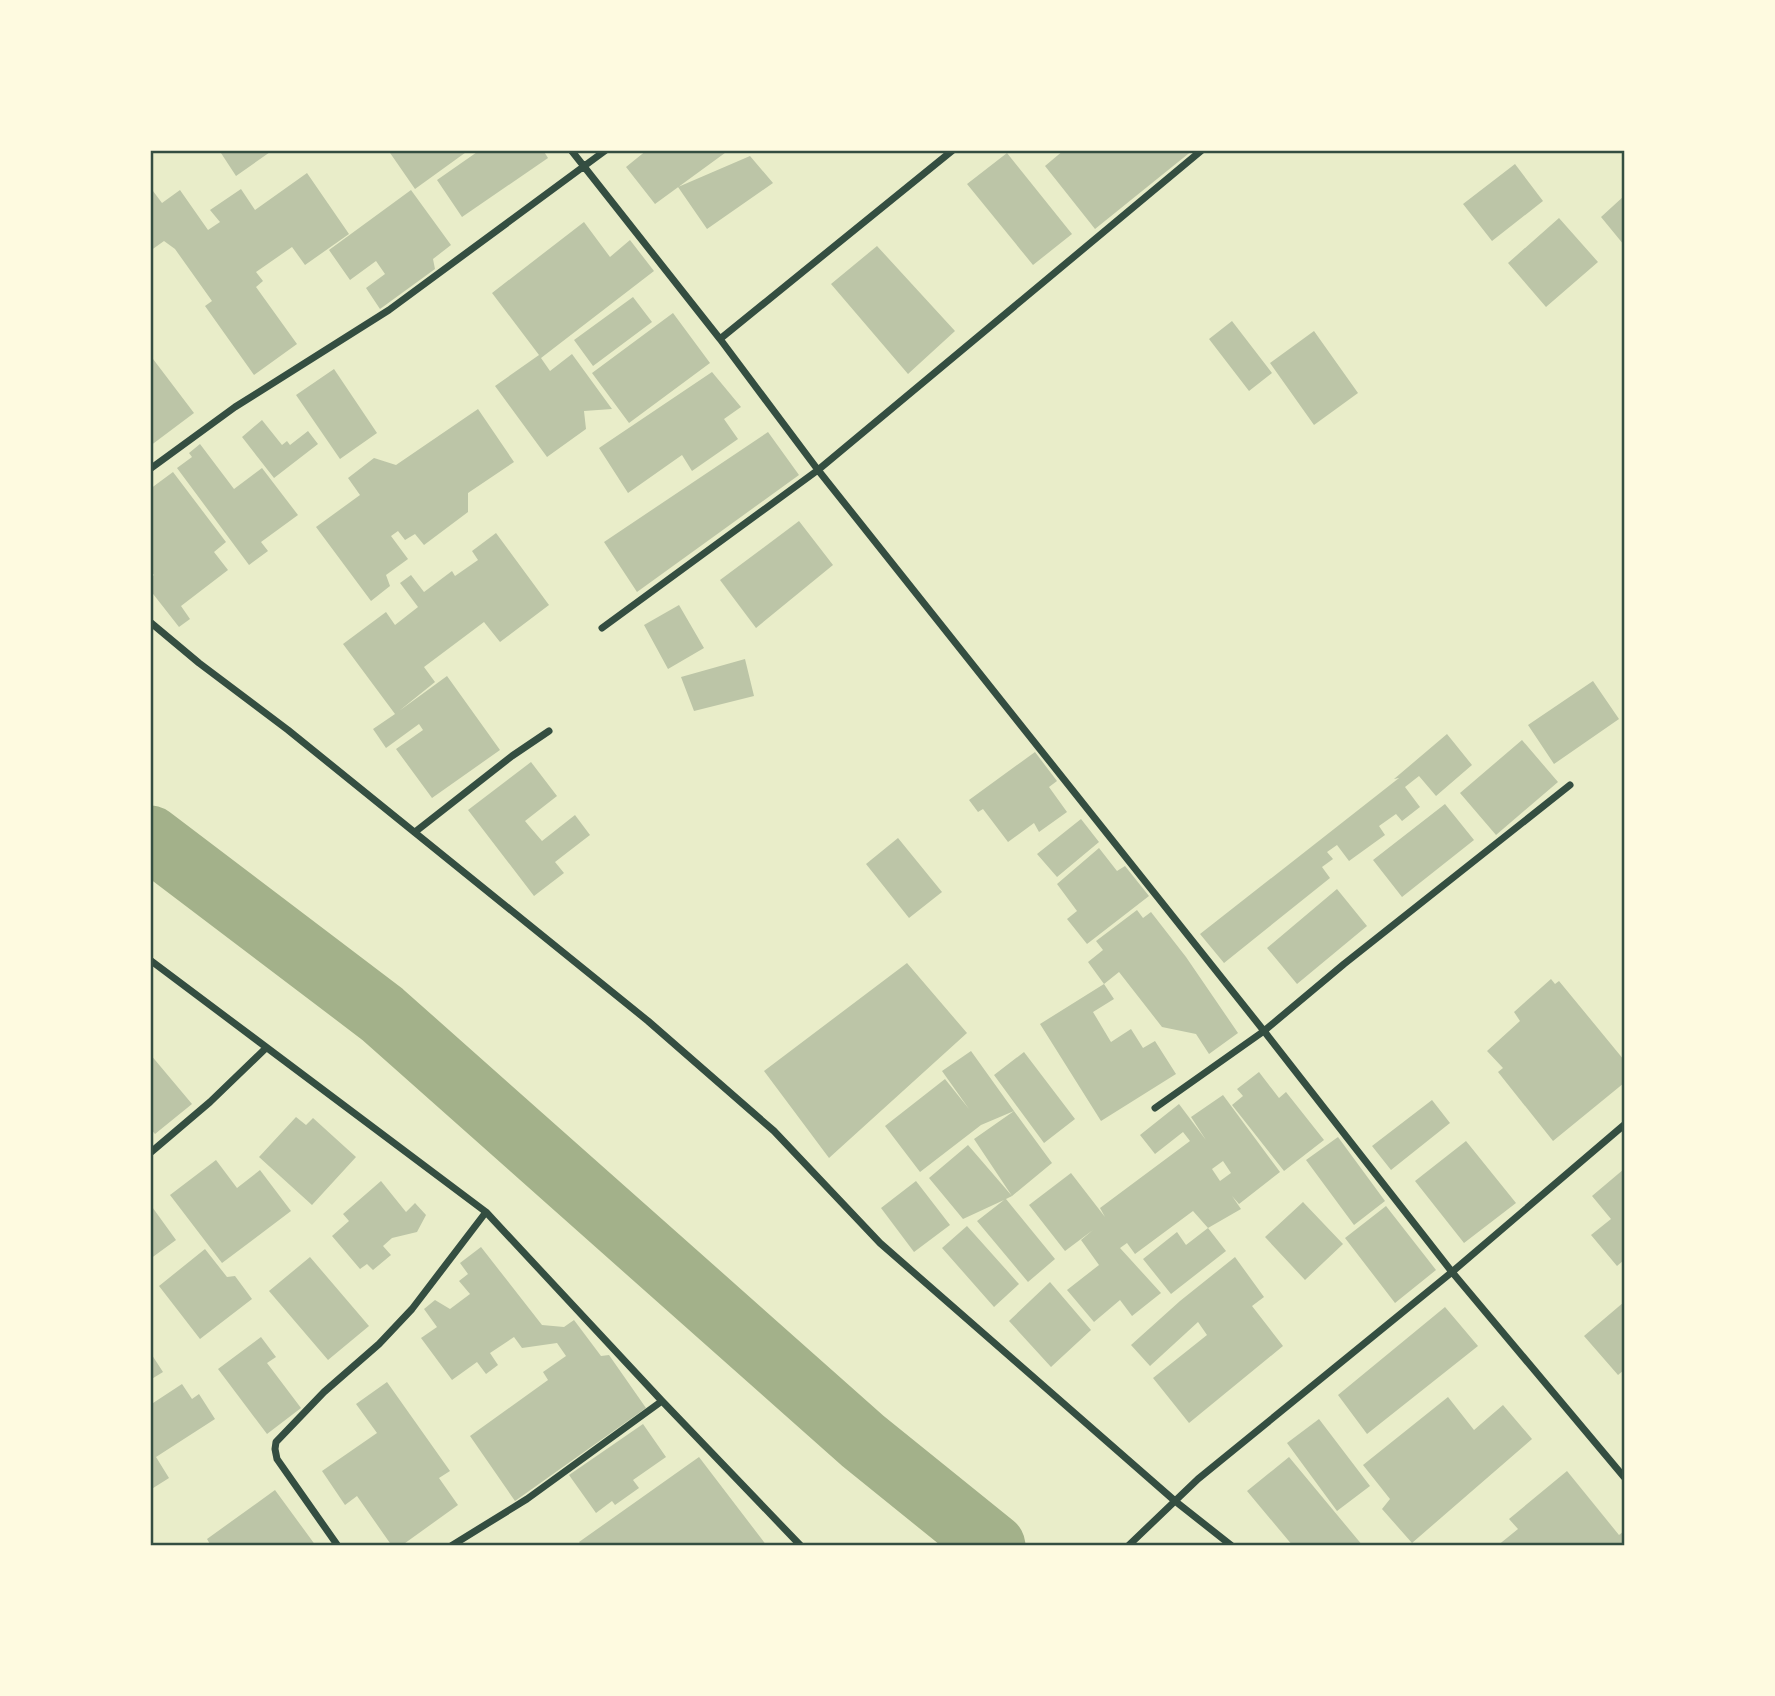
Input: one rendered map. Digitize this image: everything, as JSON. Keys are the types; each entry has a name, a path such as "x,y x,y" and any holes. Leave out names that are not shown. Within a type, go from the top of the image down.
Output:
{"street":[{"path":"570,150 720,339 818,470 1452,1272 1625,1477"},
{"path":"150,469 235,407 389,310 606,150"},
{"path":"720,339 953,150"},
{"path":"602,628 818,470 1202,150"},
{"path":"150,622 648,1021 774,1130 880,1243 1175,1501 1232,1545"},
{"path":"415,832 512,756 550,731"},
{"path":"1155,1108 1264,1031 1570,785"},
{"path":"150,960 486,1212 801,1545"},
{"path":"150,1153 210,1102 265,1048"},
{"path":"1128,1545 1198,1479 1452,1272 1625,1125"},
{"path":"338,1545 277,1459 276,1442 324,1392 379,1344 412,1309 486,1212"},
{"path":"451,1545 527,1499 662,1401"}],"building":[{"path":"219,150 273,150 236,176"},
{"path":"388,150 469,150 415,189"},
{"path":"480,150 543,150 548,158 462,217 437,180"},
{"path":"647,150 729,150 655,204 626,167"},
{"path":"1064,150 1193,150 1095,229 1045,166"},
{"path":"1007,153 1072,234 1033,265 967,184"},
{"path":"750,156 773,183 707,229 678,187"},
{"path":"1515,164 1543,201 1492,241 1463,204"},
{"path":"307,173 349,234 305,265 292,247 256,272 263,281 256,287 297,344 254,375 205,306 212,301 175,249 164,241 150,251 150,187 162,203 180,190 208,230 220,222 210,210 241,189 255,210"},
{"path":"411,190 451,245 433,259 435,269 380,309 366,288 385,274 376,261 350,280 329,250"},
{"path":"1624,196 1624,245 1601,217"},
{"path":"1559,218 1598,262 1546,307 1508,263"},
{"path":"584,222 610,257 630,240 654,271 541,358 550,371 572,354 612,409 584,411 586,429 547,457 495,386 539,355 492,293"},
{"path":"877,246 955,331 908,374 831,284"},
{"path":"633,297 652,322 593,366 574,340"},
{"path":"673,313 710,363 629,423 592,373"},
{"path":"1232,321 1272,373 1249,391 1209,339"},
{"path":"1314,331 1358,393 1314,425 1270,363"},
{"path":"150,355 194,413 150,446"},
{"path":"334,369 377,433 340,459 296,395"},
{"path":"712,372 741,407 724,419 738,439 692,471 682,455 628,493 599,448"},
{"path":"478,409 514,462 468,493 468,512 424,545 415,534 405,540 398,531 391,536 408,559 386,575 390,586 371,601 316,527 360,495 348,478 374,458 396,465"},
{"path":"262,420 282,445 287,441 290,445 308,431 318,444 274,478 242,437"},
{"path":"768,432 799,475 637,592 604,542"},
{"path":"200,444 234,489 262,468 298,515 261,542 268,551 249,565 177,468 192,457 189,453"},
{"path":"173,472 226,542 214,552 228,570 181,606 190,619 179,627 150,590 150,578 154,575 150,571 150,489"},
{"path":"799,521 833,565 756,628 720,580"},
{"path":"496,533 549,605 500,642 484,622 424,667 435,682 399,711 447,676 500,750 432,798 396,749 423,730 419,724 386,748 373,729 395,714 343,644 386,612 395,625 418,607 400,583 411,575 424,592 452,571 455,576 478,560 472,551"},
{"path":"679,605 704,648 668,669 644,625"},
{"path":"745,659 754,696 694,711 681,677"},
{"path":"1593,681 1619,719 1554,764 1528,725"},
{"path":"1447,734 1472,765 1436,796 1419,776 1405,787 1420,807 1402,821 1396,814 1379,826 1385,835 1349,861 1337,845 1327,852 1333,859 1322,867 1330,878 1224,963 1200,934 1399,778 1394,779"},
{"path":"1522,740 1558,782 1496,835 1460,793"},
{"path":"1035,752 1057,781 1049,787 1067,812 1039,832 1034,823 1008,842 983,809 978,812 969,800"},
{"path":"531,762 557,796 525,821 542,841 575,815 590,835 555,862 564,873 534,896 468,810"},
{"path":"1445,804 1474,840 1402,897 1373,860"},
{"path":"1081,819 1099,842 1057,877 1037,854"},
{"path":"898,838 942,892 909,918 866,864"},
{"path":"1099,848 1117,871 1125,866 1149,896 1087,944 1067,919 1077,911 1057,884"},
{"path":"1337,889 1367,926 1297,984 1267,948"},
{"path":"1137,910 1143,918 1151,912 1186,957 1238,1033 1209,1054 1196,1034 1162,1027 1119,972 1104,984 1088,962 1103,950 1096,941"},
{"path":"907,963 967,1033 829,1158 764,1071"},
{"path":"1551,979 1555,984 1559,981 1624,1060 1624,1083 1553,1141 1498,1072 1503,1068 1487,1051 1520,1021 1514,1012"},
{"path":"1104,984 1114,999 1093,1012 1111,1042 1131,1029 1143,1048 1155,1041 1176,1074 1101,1121 1040,1024"},
{"path":"971,1051 1014,1111 981,1125 920,1172 885,1126 945,1079 969,1109 942,1071"},
{"path":"1024,1052 1075,1119 1044,1143 994,1075"},
{"path":"150,1054 192,1104 155,1134 150,1128"},
{"path":"1259,1072 1279,1098 1286,1092 1324,1140 1284,1171 1232,1105 1243,1096 1237,1089"},
{"path":"1223,1095 1280,1172 1239,1204 1232,1196 1241,1209 1208,1228 1193,1211 1135,1254 1127,1243 1120,1248 1161,1293 1132,1316 1120,1300 1094,1322 1067,1290 1099,1265 1081,1240 1093,1230 1065,1251 1029,1205 1071,1173 1105,1217 1100,1208 1190,1141 1183,1132 1155,1154 1140,1135 1179,1104 1206,1140 1191,1117","holes":["1223,1161 1231,1173 1220,1181 1212,1169"]},
{"path":"1432,1100 1450,1123 1391,1170 1372,1146"},
{"path":"1014,1111 1052,1163 1012,1196 974,1139"},
{"path":"296,1117 306,1125 313,1118 356,1157 312,1205 259,1157"},
{"path":"1338,1137 1385,1201 1354,1225 1306,1160"},
{"path":"1466,1141 1516,1203 1464,1243 1415,1181"},
{"path":"968,1145 1012,1196 1006,1199 1055,1259 1028,1282 977,1221 1004,1200 963,1219 929,1178"},
{"path":"216,1160 237,1188 260,1170 291,1211 222,1263 170,1195"},
{"path":"1624,1169 1624,1260 1617,1266 1591,1235 1611,1219 1592,1196"},
{"path":"381,1181 406,1212 415,1203 426,1215 417,1232 392,1238 383,1246 391,1255 373,1270 367,1264 360,1269 332,1236 349,1221 343,1214"},
{"path":"916,1181 950,1225 914,1252 881,1208"},
{"path":"1303,1202 1343,1244 1305,1280 1265,1237"},
{"path":"150,1204 176,1240 150,1259"},
{"path":"1386,1206 1436,1270 1395,1303 1345,1238"},
{"path":"967,1226 1019,1284 994,1307 942,1248"},
{"path":"1208,1228 1226,1251 1171,1294 1143,1259 1177,1232 1186,1245"},
{"path":"481,1247 542,1325 564,1327 574,1320 601,1356 609,1355 646,1408 515,1501 470,1436 548,1380 543,1372 566,1356 557,1343 522,1348 514,1337 490,1353 498,1365 486,1374 477,1362 452,1380 421,1338 437,1327 424,1309 435,1300 450,1309 470,1294 459,1281 468,1274 460,1263"},
{"path":"205,1249 227,1277 235,1276 252,1299 200,1339 159,1286"},
{"path":"310,1257 369,1326 328,1360 269,1291"},
{"path":"1235,1257 1264,1297 1252,1306 1283,1346 1189,1423 1153,1378 1207,1335 1198,1322 1150,1366 1131,1345"},
{"path":"1050,1282 1091,1330 1051,1367 1009,1321"},
{"path":"1624,1302 1624,1370 1618,1375 1584,1336"},
{"path":"1445,1307 1478,1346 1367,1434 1338,1395"},
{"path":"261,1337 276,1357 267,1363 301,1408 267,1434 218,1369"},
{"path":"150,1352 163,1372 150,1380"},
{"path":"387,1382 450,1471 439,1478 458,1505 401,1546 392,1546 357,1496 345,1505 322,1471 377,1433 356,1404"},
{"path":"182,1384 192,1399 199,1394 215,1419 156,1457 169,1478 150,1490 150,1405"},
{"path":"1448,1397 1474,1430 1503,1405 1532,1439 1412,1543 1382,1509 1390,1499 1363,1465"},
{"path":"1319,1419 1370,1486 1337,1511 1287,1443"},
{"path":"643,1424 666,1457 633,1480 639,1488 615,1505 612,1501 596,1513 569,1475"},
{"path":"699,1457 767,1546 582,1546 579,1542"},
{"path":"1289,1457 1363,1546 1293,1546 1247,1491"},
{"path":"1567,1471 1619,1535 1624,1531 1624,1546 1497,1546 1518,1529 1509,1519"},
{"path":"275,1490 316,1546 211,1546 207,1539"}],"waterway":[{"path":"150,838 382,1014 863,1441 993,1546"}]}
